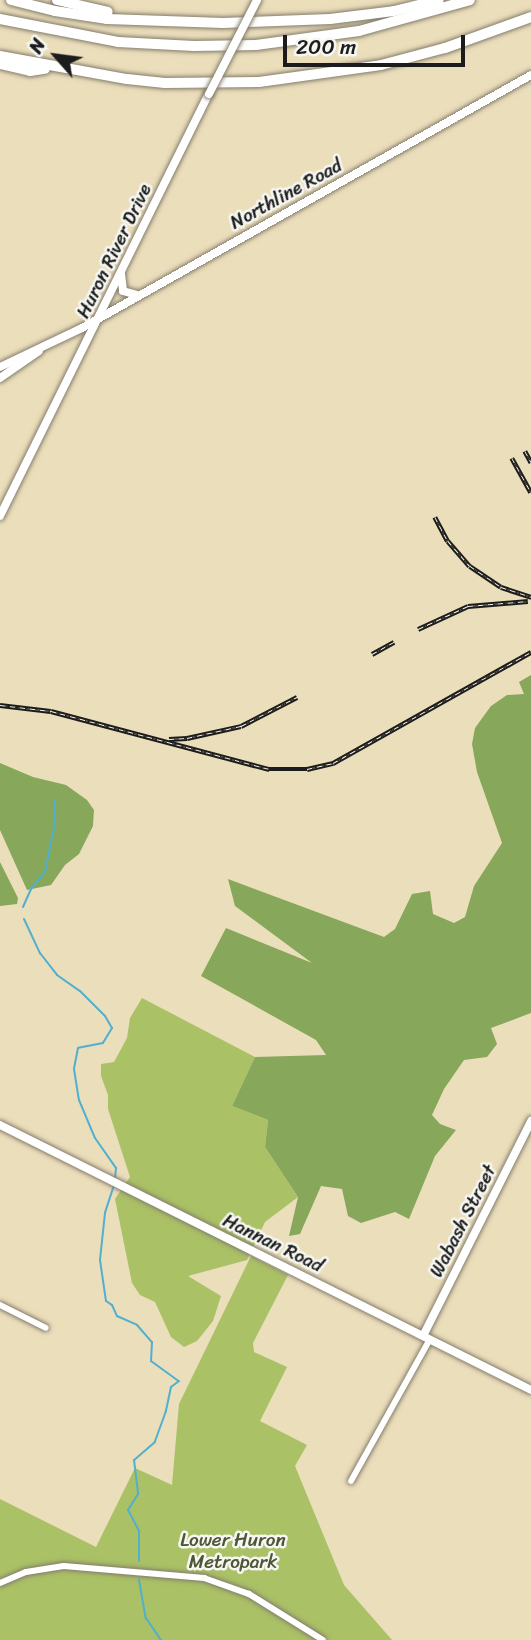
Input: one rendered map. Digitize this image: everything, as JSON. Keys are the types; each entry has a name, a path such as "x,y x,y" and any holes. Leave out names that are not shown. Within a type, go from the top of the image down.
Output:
{"highway":[{"path":"11,0 88,16 194,23 330,19 394,10 439,0"},
{"path":"57,0 87,9 194,23"},
{"path":"0,19 118,42 194,46 256,45 359,31 470,0"},
{"path":"0,56 57,68 165,83 296,79 415,57 531,16"},
{"path":"0,64 30,71 57,68"}],"street":[{"name":"Huron River Drive","path":"0,516 257,0"},
{"name":"Northline Road","path":"0,367 98,319 531,75"},
{"path":"122,270 123,290 131,295 140,295"},
{"name":"Northline Road","path":"0,378 56,339"},
{"name":"Wabash Street","path":"351,1480 426,1337 531,1121"},
{"name":"Hannan Road","path":"0,1125 531,1390"},
{"path":"0,1305 46,1328"},
{"path":"0,1583 26,1572 54,1566 204,1578 249,1594 323,1640"}],"green space":[{"path":"531,675 531,1013 491,1028 497,1044 487,1057 464,1060 444,1089 432,1115 440,1124 456,1130 435,1156 409,1219 395,1212 361,1223 348,1216 342,1189 321,1186 300,1234 289,1236 298,1197 265,1147 268,1120 232,1106 255,1057 326,1055 316,1040 201,976 226,928 312,963 235,906 228,879 384,937 395,929 412,894 430,891 433,914 454,923 465,917 474,886 502,843 477,772 472,744 475,728 491,706 507,695 524,694 519,682"},
{"path":"0,763 33,777 66,785 87,800 94,810 93,826 79,854 65,865 51,885 27,890 0,830"},
{"path":"0,862 18,898 17,904 0,906"},
{"path":"142,998 255,1057 232,1106 268,1120 265,1147 298,1197 265,1222 247,1260 188,1276 221,1296 213,1321 197,1341 184,1347 171,1337 155,1302 140,1295 132,1283 115,1199 130,1177 108,1109 108,1095 101,1076 101,1064 114,1062 127,1038 130,1018"},
{"name":"Lower Huron Metropark","path":"251,1256 288,1275 253,1343 254,1352 287,1367 260,1421 307,1445 295,1466 344,1585 392,1640 0,1640 0,1499 96,1547 135,1468 172,1485 179,1404"}],"waterway":[{"path":"23,907 31,889 45,872 54,827 55,801"},
{"path":"24,919 40,953 57,975 80,991 105,1016 112,1028 103,1043 78,1048 74,1069 79,1100 95,1138 116,1168 115,1180"},
{"path":"114,1185 105,1213 100,1260 106,1301 112,1305 117,1316 137,1325 152,1342 151,1361 179,1381 171,1387 155,1442 134,1460 138,1494 128,1510 139,1531 139,1561"},
{"path":"139,1580 146,1618 161,1640"}],"railway":[{"path":"525,451 531,462"},
{"path":"512,458 531,492"},
{"path":"435,517 448,541 470,566 501,587 531,597"},
{"path":"418,629 468,606 528,601"},
{"path":"372,654 394,642"},
{"path":"0,705 51,711 269,769 307,769 333,763 531,652"},
{"path":"169,739 187,738 241,726 297,697"}]}
